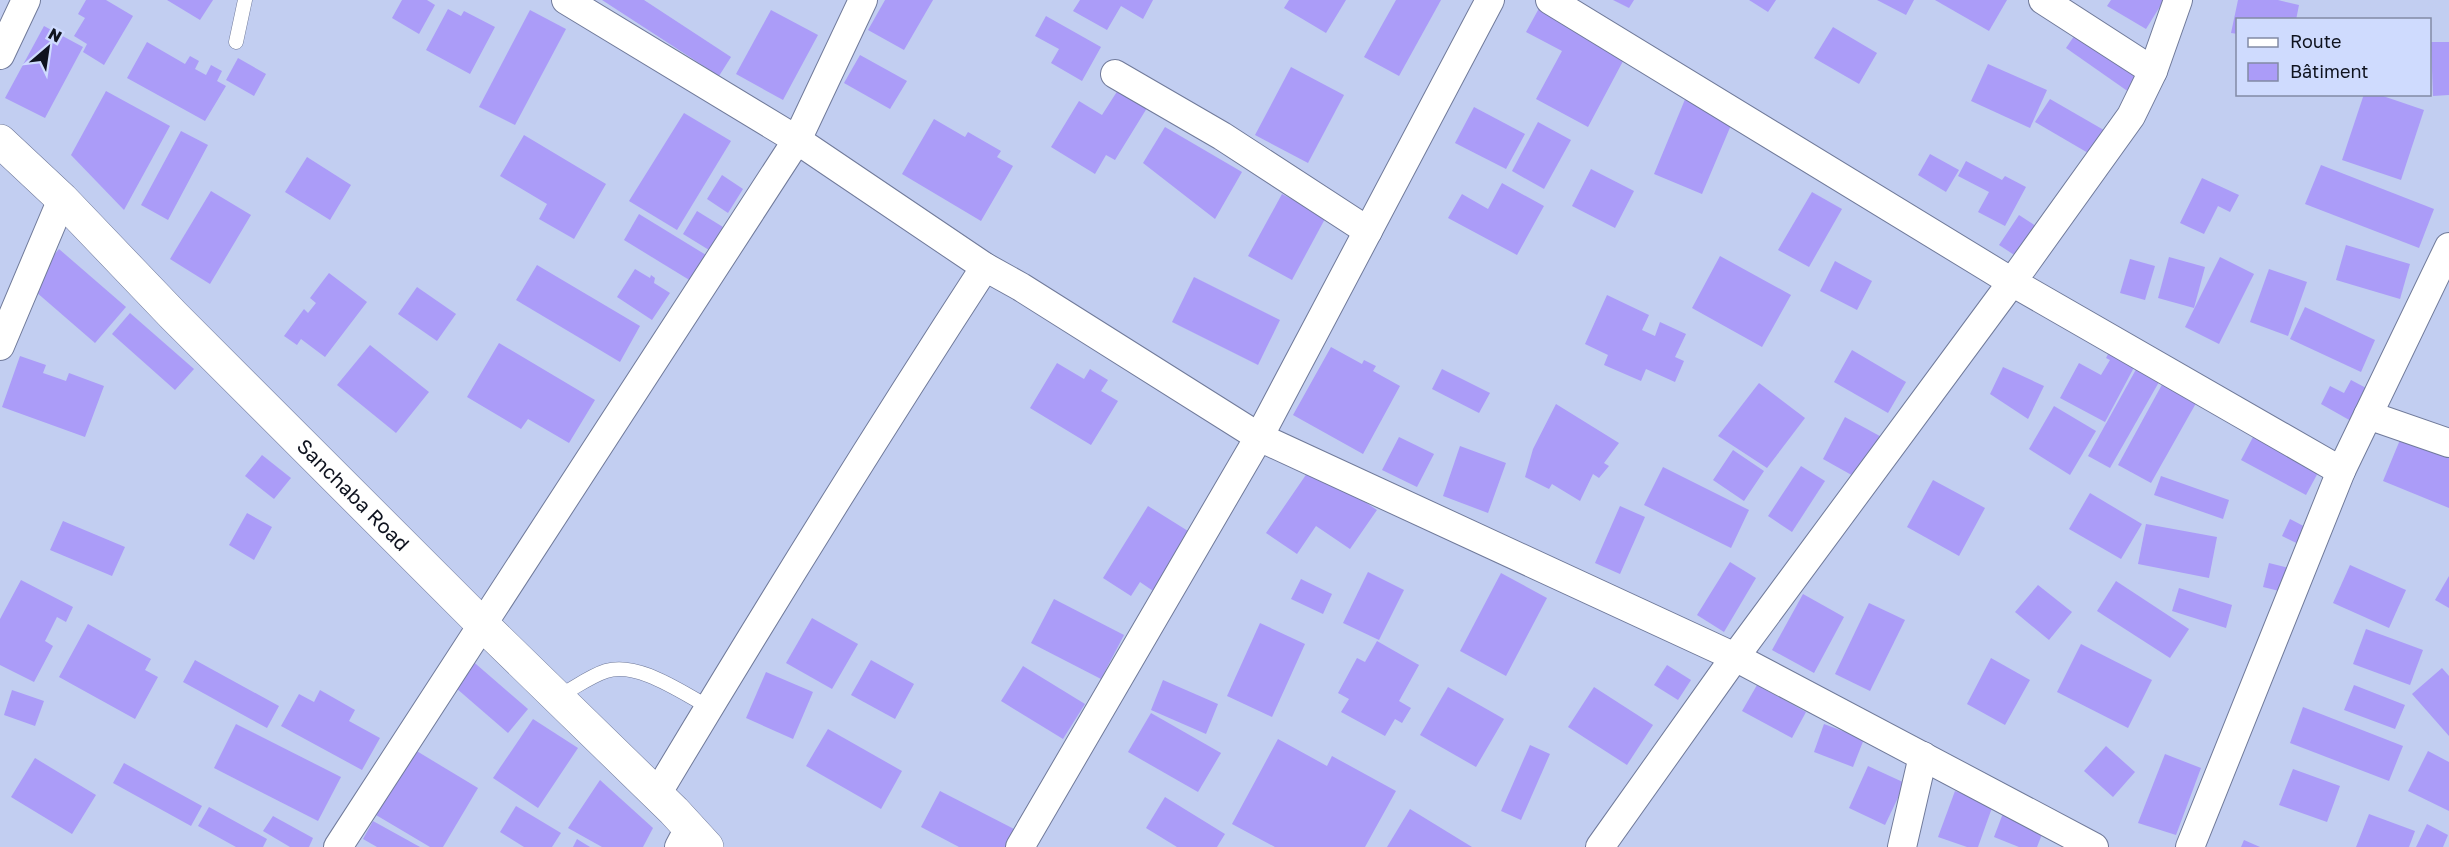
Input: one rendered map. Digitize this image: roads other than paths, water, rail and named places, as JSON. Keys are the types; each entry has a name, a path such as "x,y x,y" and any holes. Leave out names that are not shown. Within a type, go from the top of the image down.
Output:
{"street":[{"path":"0,55 26,0"},
{"path":"566,0 797,140 985,267 1022,287 1259,437 1735,657 2094,847"},
{"path":"338,847 484,626 797,140 863,0"},
{"path":"1020,847 1259,437 1490,0"},
{"path":"1550,0 2012,282 2341,471"},
{"path":"2043,0 2153,71"},
{"path":"1600,847 1735,657 2131,117 2153,71 2178,0"},
{"path":"1115,74 1222,136 1368,231"},
{"name":"Sanchaba Road","path":"0,141 62,199 173,315 484,626 657,794 692,841"},
{"path":"0,346 62,199"},
{"path":"2190,847 2341,471 2449,247"},
{"path":"657,794 882,425 985,267"},
{"path":"2368,415 2449,444"},
{"path":"1902,847 1923,756"}],"lane":[{"path":"236,42 245,0"},
{"path":"557,697 607,671 624,668 646,674 709,707"}]}
